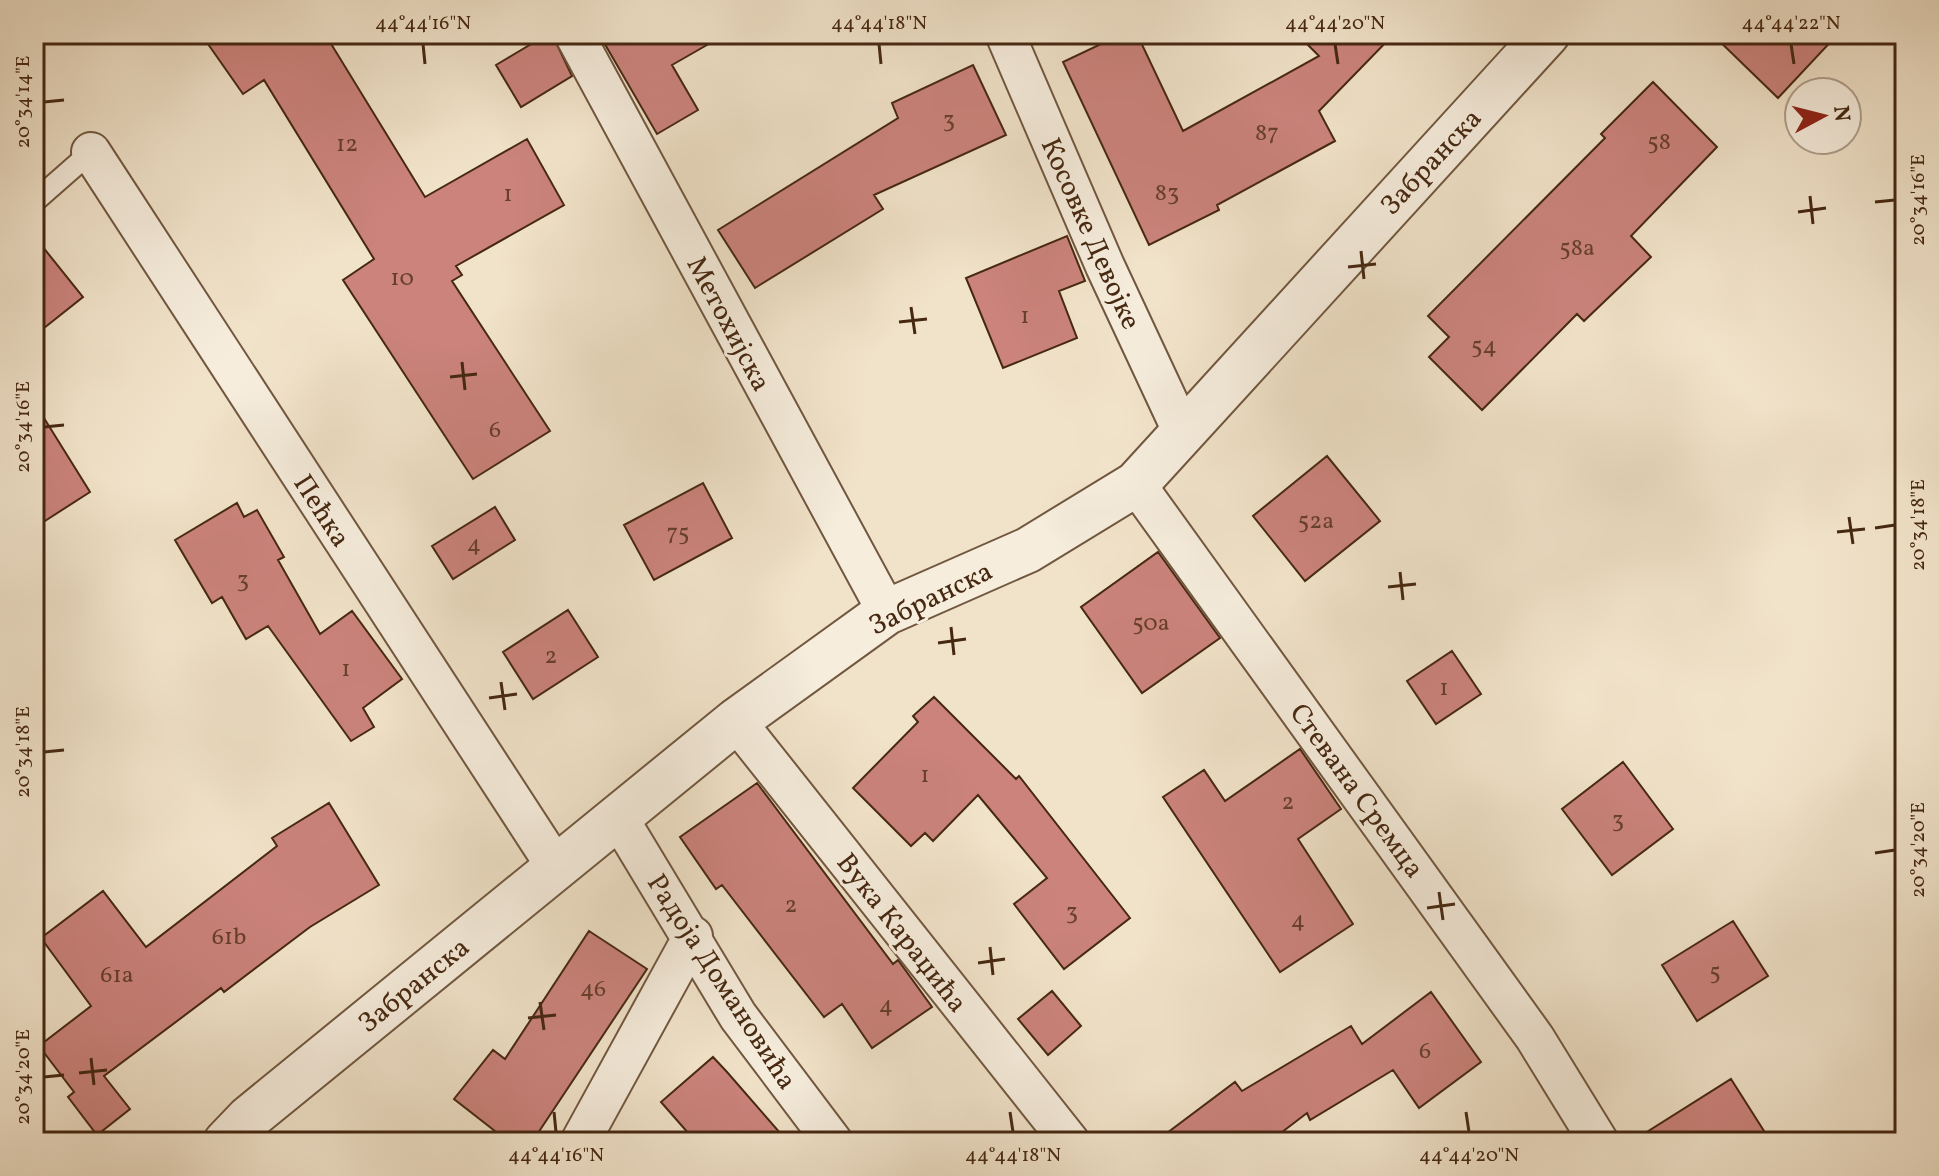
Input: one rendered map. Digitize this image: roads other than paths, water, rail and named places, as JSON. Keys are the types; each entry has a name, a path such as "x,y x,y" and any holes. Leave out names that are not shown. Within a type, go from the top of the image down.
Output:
{"street":[{"name":"Метохијска","path":"574,34 887,612"},
{"name":"Косовке Девојке","path":"1005,34 1105,266 1182,431"},
{"name":"Забранска","path":"226,1142 262,1108 736,721 887,612 1028,550 1136,484 1547,34"},
{"name":"Пећка","path":"91,152 556,867"},
{"name":"Стевана Сремца","path":"1136,484 1535,1038 1599,1142"},
{"name":"Вука Караџића","path":"736,721 1070,1142"},
{"name":"Радоја Домановића","path":"618,817 693,936 738,1016 833,1142"},
{"path":"580,1142 693,936"}],"lane":[{"path":"34,202 91,152"}]}
